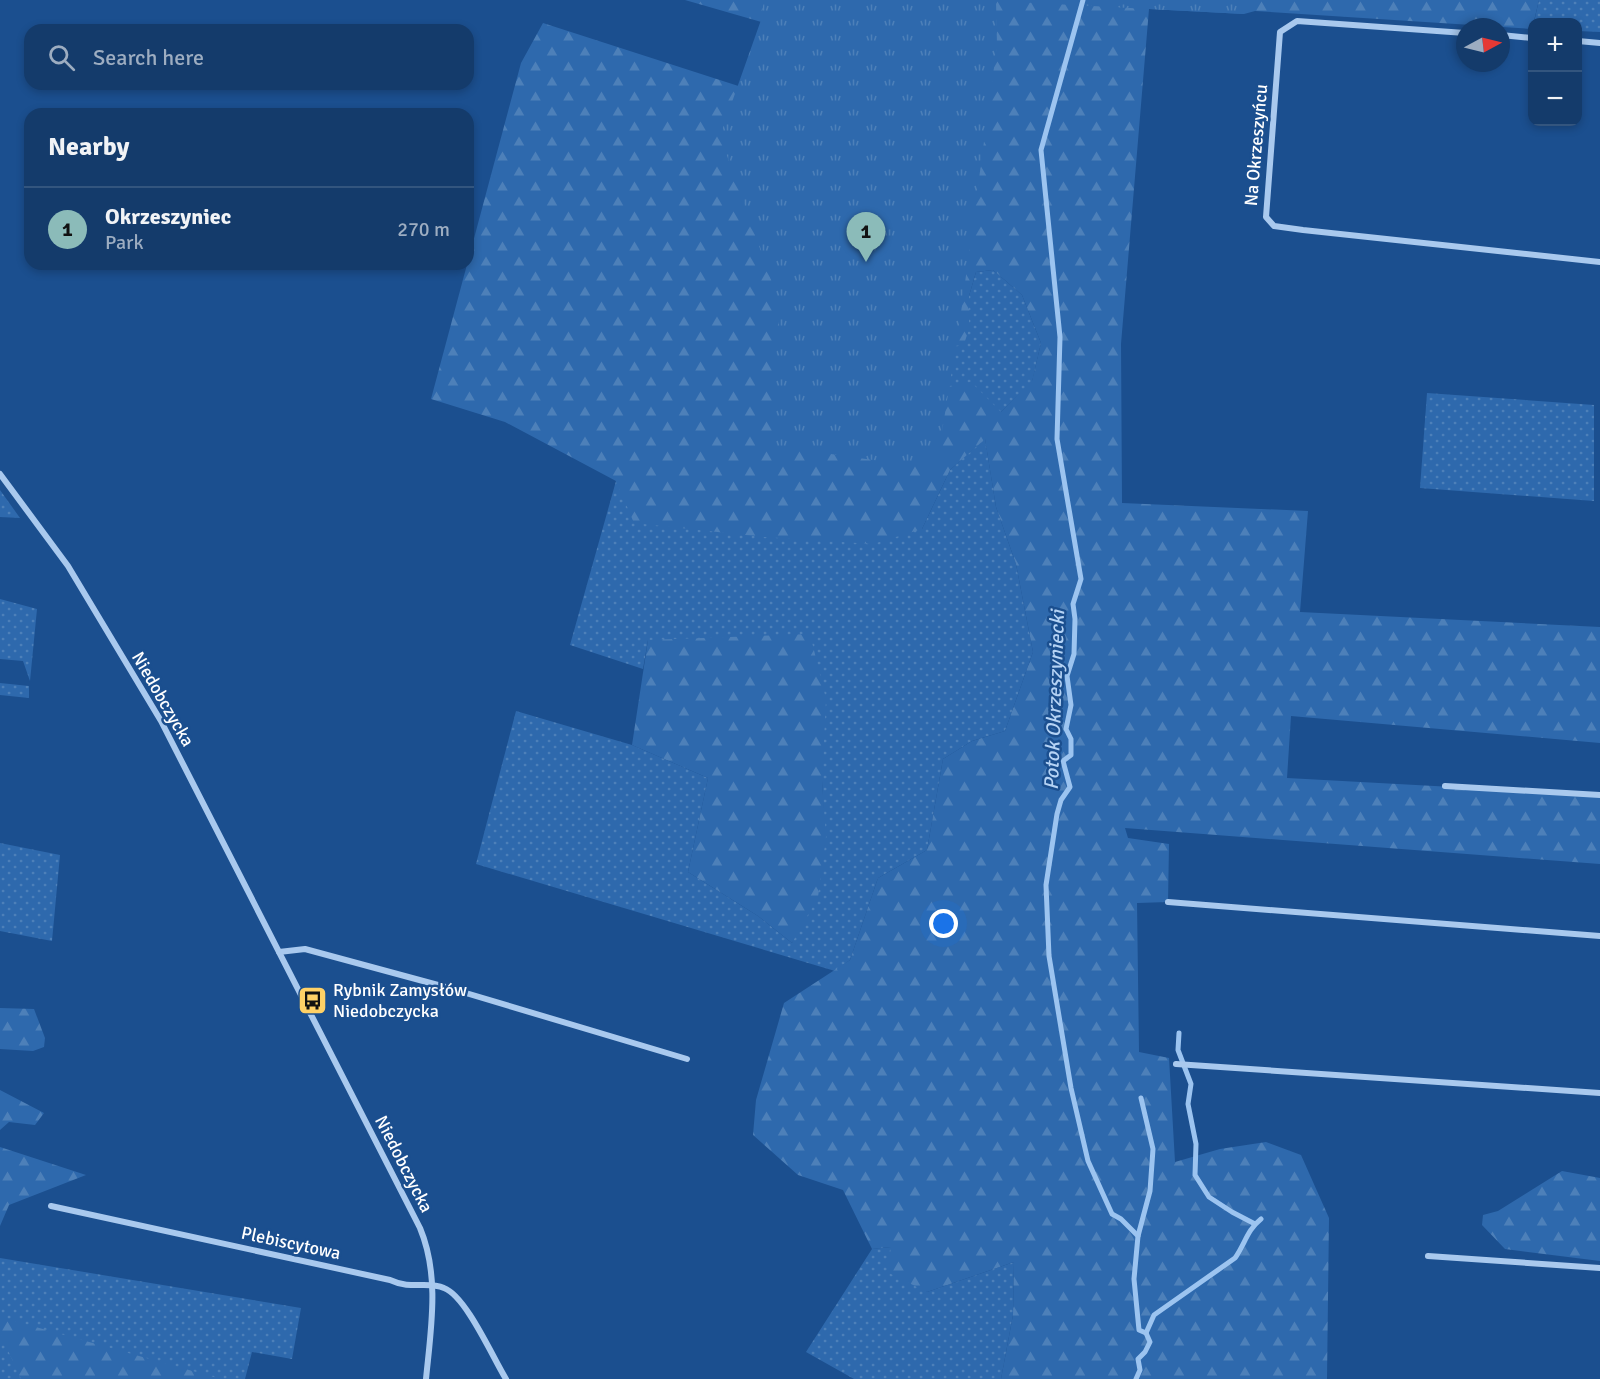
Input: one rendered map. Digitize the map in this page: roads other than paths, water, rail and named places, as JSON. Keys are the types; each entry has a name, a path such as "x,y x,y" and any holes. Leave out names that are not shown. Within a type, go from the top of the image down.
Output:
{"street":[{"name":"Na Okrzeszyńcu","path":"1456,32 1297,21 1281,32 1266,217 1274,226 1303,230 1600,262"},
{"path":"1510,36 1528,38"},
{"path":"1582,41 1600,43"},
{"name":"Niedobczycka","path":"0,474 68,566 161,721 420,1228 430,1256 433,1286"},
{"path":"1445,786 1600,795"},
{"path":"1168,902 1600,936"},
{"path":"279,952 305,949 449,988 687,1059"},
{"path":"1176,1064 1600,1093"},
{"name":"Plebiscytowa","path":"51,1206 390,1280 401,1285 433,1286"},
{"path":"1428,1256 1600,1268"},
{"path":"426,1379 433,1286 449,1290 459,1300 506,1379"}],"waterway":[{"name":"Potok Okrzeszyniecki","path":"1083,0 1041,150 1060,337 1057,439 1081,579 1073,604 1074,654 1067,676 1071,705 1066,729 1071,739 1071,755 1063,761 1070,787 1061,800 1057,814 1046,885 1049,956 1071,1088 1088,1161 1112,1214 1121,1219 1138,1236 1134,1279 1139,1330 1146,1333 1150,1342 1138,1359 1140,1370 1136,1379"},
{"path":"1179,1033 1178,1050 1191,1084 1188,1104 1196,1144 1195,1175 1209,1197 1255,1224"},
{"path":"1138,1236 1150,1191 1153,1149 1141,1098"},
{"path":"1146,1333 1154,1315 1235,1258 1249,1232 1261,1219"}],"place":[{"name":"Okrzeszyniec","path":"866,262"},
{"name":"Rybnik Zamysłów Niedobczycka","path":"312,1000"}]}
